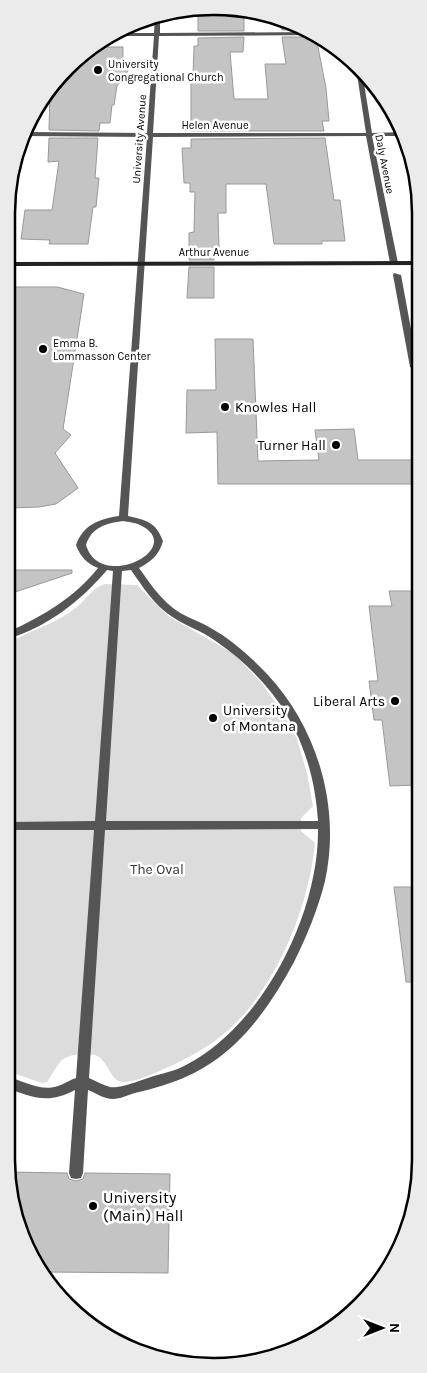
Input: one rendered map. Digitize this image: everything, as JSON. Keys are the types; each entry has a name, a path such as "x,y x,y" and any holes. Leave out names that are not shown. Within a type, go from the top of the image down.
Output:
{"street":[{"name":"University Avenue","path":"123,518 158,23"},
{"path":"126,35 299,34"},
{"name":"Daly Avenue","path":"361,81 369,135 394,263"},
{"name":"Helen Avenue","path":"32,134 395,134"},
{"name":"Arthur Avenue","path":"15,264 412,263"},
{"path":"397,275 412,356"},
{"path":"123,518 144,523 152,528 159,542 158,550 152,557 134,567 118,569 104,567 86,557 82,550 82,540 91,528 100,523 123,518"},
{"path":"15,633 42,621 71,604 91,584 104,567"},
{"path":"15,1085 54,1093 82,1083 112,1093 158,1082 192,1068 234,1038 261,1005 286,967 309,918 318,885 323,852 321,792 317,770 305,737 287,705 239,652 206,630 173,613 148,586 134,567"},
{"path":"76,1173 118,569"},
{"path":"15,826 322,825"}],"green space":[{"name":"The Oval","path":"101,585 137,585 168,616 234,654 260,681 280,709 297,739 307,773 313,806 301,818 301,831 315,843 306,893 287,945 275,970 260,993 244,1014 226,1032 207,1047 185,1059 136,1080 119,1081 112,1075 100,1058 94,1055 77,1055 62,1060 47,1082 42,1083 15,1074 15,639 70,612"}],"building":[{"path":"198,15 226,15 244,18 244,31 198,31"},
{"path":"244,37 243,52 230,52 234,99 268,99 265,64 286,64 282,37 304,37 317,44 326,88 329,121 322,121 324,131 191,131 191,76 193,76 194,46 198,46 198,38"},
{"path":"105,47 123,47 123,64 133,64 117,86 110,123 100,123 99,131 49,130 50,101 73,73"},
{"path":"49,138 98,138 95,178 99,178 96,207 93,207 88,244 49,244 50,240 21,239 25,210 52,210 59,161 48,162"},
{"path":"325,138 334,200 340,200 345,241 322,241 322,244 274,244 266,184 226,184 226,213 218,213 219,248 214,248 214,260 189,260 189,233 194,232 195,192 190,192 190,183 184,183 182,148 191,148 191,139"},
{"path":"189,267 214,267 214,298 187,298"},
{"name":"Emma B. Lommasson Center","path":"15,287 57,287 84,294 63,429 71,435 55,453 78,488 56,504 15,508"},
{"path":"215,339 253,339 258,461 319,460 315,430 354,429 358,460 412,460 412,484 218,484 217,432 186,433 187,390 216,390"},
{"path":"15,570 72,570 72,573 15,592"},
{"name":"Liberal Arts","path":"389,591 412,591 412,785 390,786 382,720 374,720 369,681 378,681 369,606 392,606"},
{"path":"394,887 412,887 412,982 406,982"},
{"name":"University (Main) Hall","path":"15,1172 67,1173 69,1179 76,1181 83,1179 85,1173 170,1174 168,1273 50,1272 30,1235 22,1211"}],"place":[{"name":"University Congregational Church","path":"98,70"},
{"name":"Emma B. Lommasson Center","path":"43,349"},
{"name":"Knowles Hall","path":"225,407"},
{"name":"Turner Hall","path":"336,445"},
{"name":"Liberal Arts","path":"395,701"},
{"name":"University of Montana","path":"213,718"},
{"name":"University (Main) Hall","path":"93,1206"}]}
